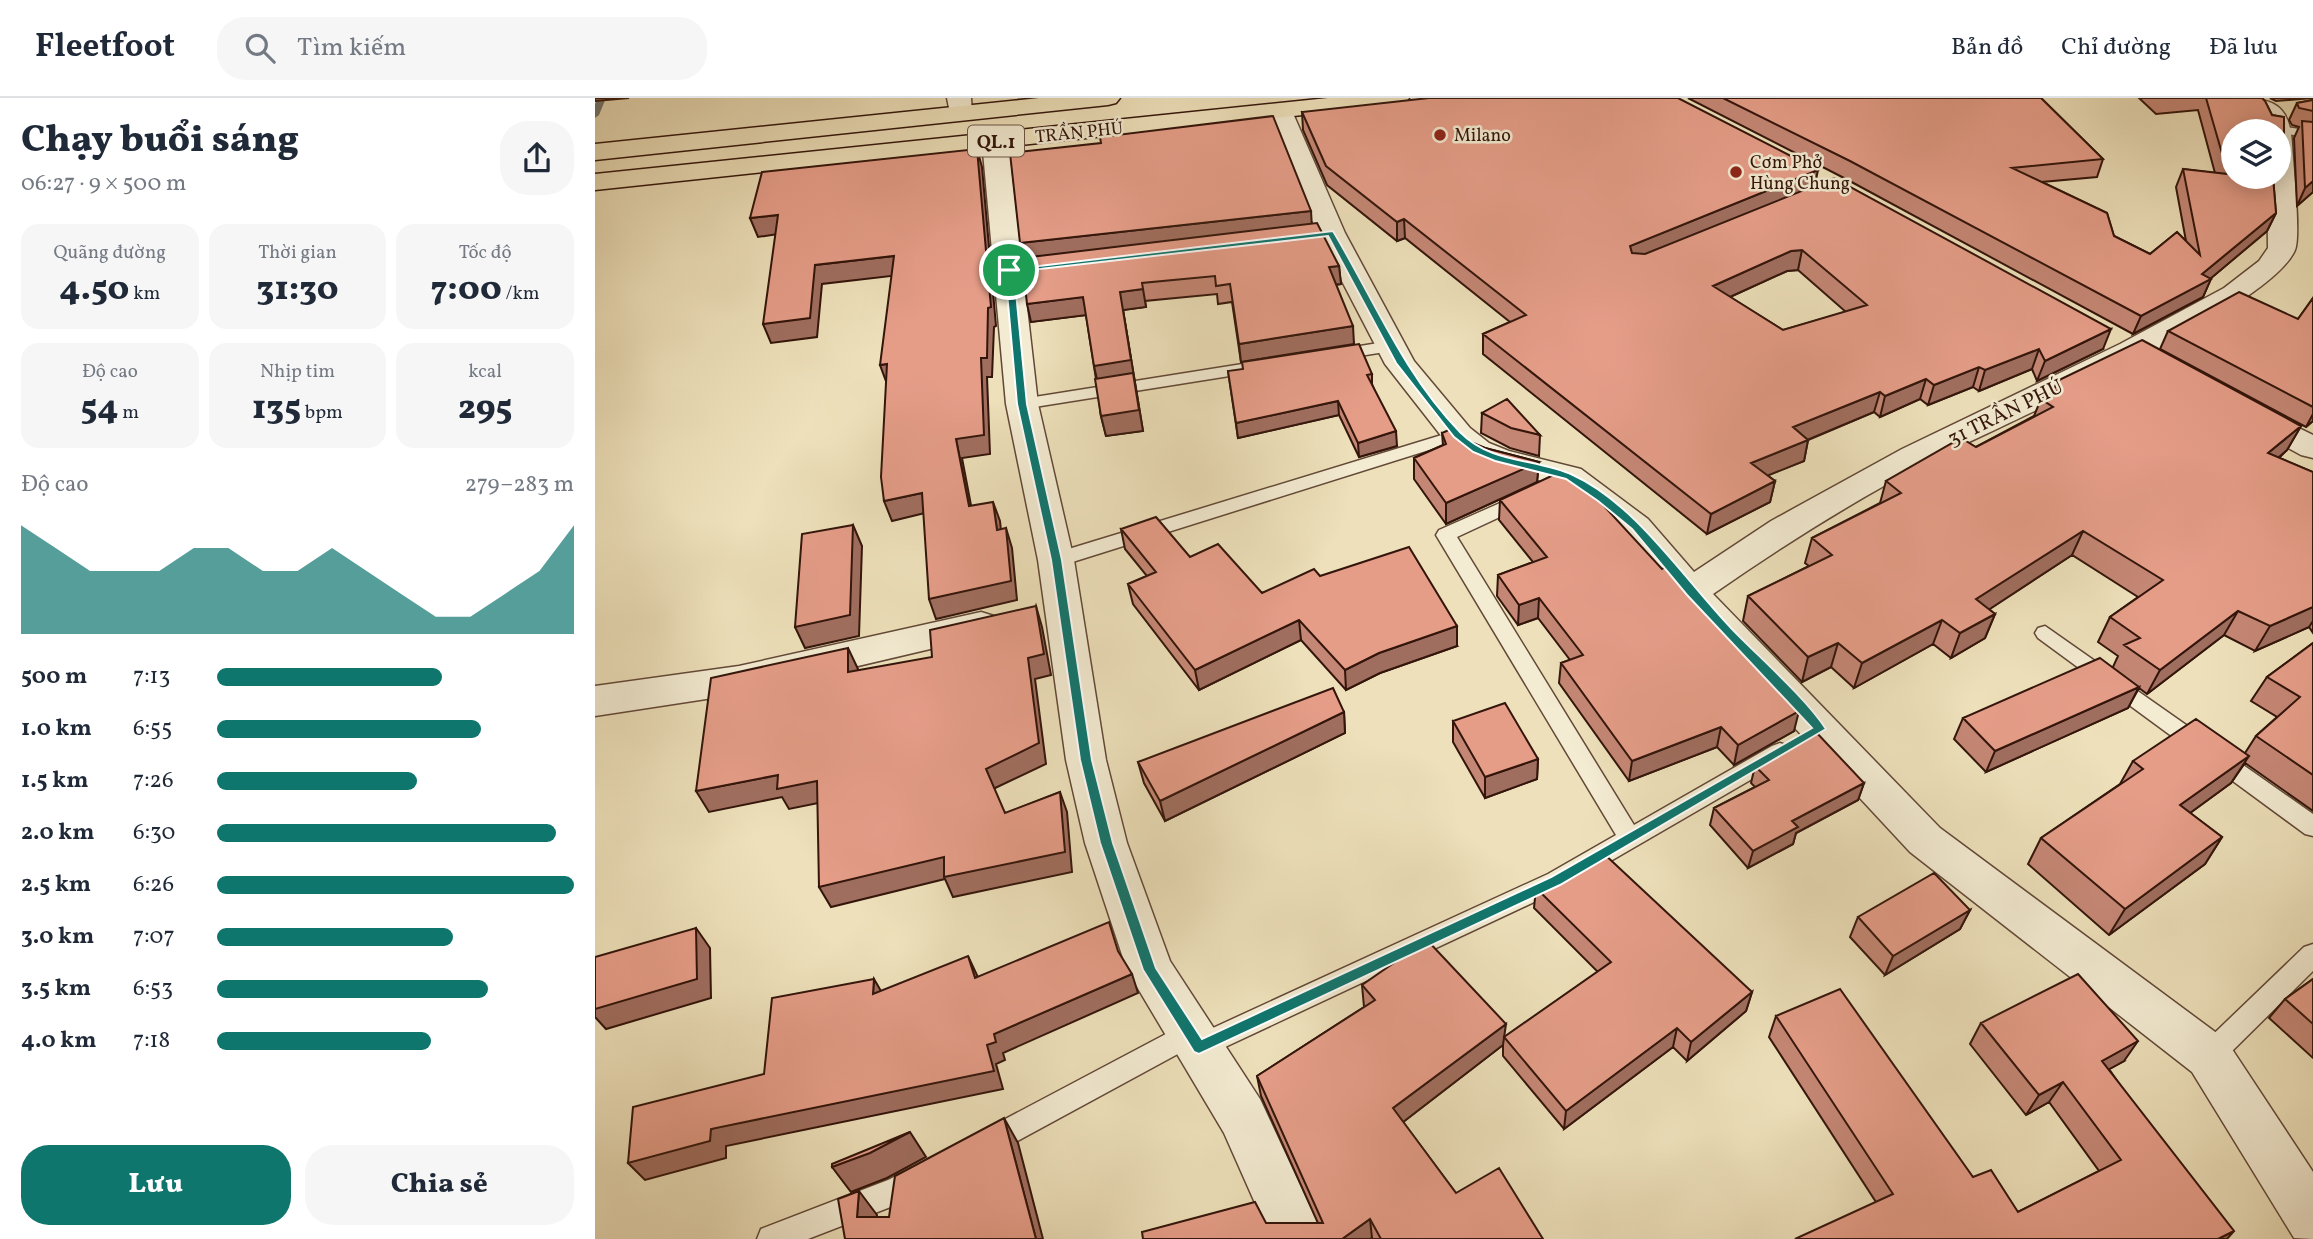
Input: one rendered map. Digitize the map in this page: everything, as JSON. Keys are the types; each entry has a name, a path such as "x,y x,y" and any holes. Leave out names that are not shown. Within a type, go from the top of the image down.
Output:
{"main road":[{"name":"TRẦN PHÚ","path":"595,152 959,106 1105,98"},
{"name":"TRẦN PHÚ","path":"595,182 1397,98"}],"street":[{"path":"1280,111 1324,234 1400,363 1458,435 1477,450 1498,458 1569,477 1636,527 1690,592 1926,840 2209,1056 2313,1219"},
{"name":"31 TRẦN PHÚ","path":"1690,592 1783,529 1914,456 2131,350 2234,294 2278,259 2282,248 2282,211 2273,112"},
{"path":"995,141 1016,269 1022,404 1056,560 1086,760 1106,843 1150,970 1242,1116 1298,1239"},
{"path":"2228,403 2313,448"},
{"path":"595,701 739,680 1063,606"}],"lane":[{"path":"2273,112 2313,135"},
{"path":"1322,357 1391,346"},
{"path":"1022,404 1268,365"},
{"path":"1056,560 1458,435"},
{"path":"1569,477 1446,535 1630,838"},
{"path":"2045,633 2313,827"},
{"path":"969,1152 1194,1041 1556,881 1820,729"},
{"path":"2209,1056 2313,955"},
{"path":"771,1239 896,1191 945,1165"},
{"path":"892,1227 896,1191"}],"building":[{"path":"1429,98 1678,98 1818,170 1630,246 1632,253 1645,254 1834,178 2111,329 2045,361 2039,349 1985,370 1979,367 1934,385 1926,379 1885,396 1880,392 1793,427 1808,440 1751,463 1775,481 1711,514 1483,334 1526,315 1404,219 1397,222 1326,166 1302,112","holes":["1802,250 1867,305 1783,330 1713,286 1791,251"]},
{"path":"1723,98 2041,98 2103,159 2012,168 2107,213 2114,236 2150,254 2177,232 2200,255 2183,169 2221,173 2221,189 2274,189 2276,213 2202,274 2211,279 2141,316 1850,161"},
{"path":"2206,98 2262,98 2272,115 2284,117 2221,119 2221,150"},
{"path":"2313,100 2313,111 2299,108 2297,103"},
{"path":"1273,116 1311,211 1020,243 1010,153 1101,143 1100,137"},
{"path":"2302,121 2313,122 2313,181 2305,188"},
{"path":"977,149 991,307 988,308 987,358 981,358 984,435 956,439 969,506 993,502 997,530 1006,528 1011,581 929,599 922,493 884,501 881,477 887,364 880,365 894,256 815,265 810,318 763,324 778,215 750,218 762,172"},
{"path":"1317,223 1339,266 1329,267 1353,326 1239,344 1230,284 1216,286 1215,276 1142,283 1143,289 1120,292 1131,360 1094,366 1083,297 1027,304 1022,258"},
{"path":"2239,292 2298,319 2313,298 2313,407 2168,331"},
{"path":"2142,340 2301,426 2268,453 2313,472 2313,607 2270,626 2238,611 2160,670 2124,645 2140,638 2110,617 2163,580 2083,531 1976,599 1995,614 1960,633 1942,620 1862,663 1838,643 1808,657 1748,596 1832,555 1812,538 1901,493 1886,481 1961,438 1976,447 2053,407 2041,399 2061,389 2057,381"},
{"path":"1359,344 1372,374 1367,375 1396,431 1358,443 1338,401 1236,423 1228,371 1243,369 1242,362"},
{"path":"1133,373 1139,410 1101,416 1095,379"},
{"path":"1507,399 1540,435 1511,428 1482,413"},
{"path":"1451,429 1464,439 1485,448 1539,462 1446,503 1414,458 1446,444 1442,433"},
{"path":"1562,471 1592,493 1799,711 1738,745 1721,727 1632,761 1561,663 1583,655 1539,598 1519,605 1498,575 1547,557 1500,500"},
{"path":"1156,517 1190,557 1218,544 1262,593 1314,569 1320,576 1409,547 1457,626 1379,653 1345,670 1299,620 1195,670 1128,584 1156,572 1121,529"},
{"path":"853,525 850,615 795,627 802,534"},
{"path":"1036,606 1044,654 1028,658 1039,743 986,769 1005,813 1060,792 1065,852 944,877 944,857 819,887 817,781 777,789 778,775 696,791 711,678 848,648 848,672 932,657 930,630"},
{"path":"2313,643 2313,775 2256,736 2300,697 2267,677"},
{"path":"2100,658 2139,687 1995,751 1963,718"},
{"path":"1333,688 1344,712 1160,801 1138,762"},
{"path":"1505,703 1538,759 1485,777 1453,721"},
{"path":"2196,719 2249,756 2180,805 2222,837 2125,909 2041,838 2143,769 2133,761"},
{"path":"1815,731 1864,783 1792,821 1798,827 1753,851 1714,808 1769,780 1755,766"},
{"path":"1601,851 1752,992 1691,1042 1677,1028 1566,1111 1504,1037 1611,962 1536,888"},
{"path":"1934,873 1970,910 1893,956 1858,917"},
{"path":"1109,922 1118,951 1132,974 994,1034 996,1042 987,1045 994,1071 711,1129 710,1141 628,1163 633,1107 764,1074 772,998 874,979 873,994 968,956 975,978"},
{"path":"696,928 697,979 595,1009 595,957"},
{"path":"1427,940 1506,1024 1393,1108 1456,1193 1499,1168 1543,1239 1381,1239 1370,1219 1342,1239 1143,1239 1142,1232 1255,1202 1266,1223 1323,1223 1257,1076 1375,1000 1362,985"},
{"path":"2078,974 2138,1041 2102,1061 2234,1231 2218,1239 1795,1239 1893,1194 1776,1016 1840,989 1973,1177 1991,1170 2018,1212 2121,1160 2063,1082 2039,1095 1981,1023"},
{"path":"2313,979 2313,1024 2285,999"},
{"path":"1004,1118 1036,1239 845,1239 838,1199 859,1191 857,1217 889,1217 895,1176"},
{"path":"910,1132 870,1153 832,1167 832,1164"}],"waterway":[{"path":"595,115 602,98"}],"place":[{"name":"Milano","path":"1440,135"},
{"name":"Cơm Phở Hùng Chung","path":"1736,172"}],"route":[{"path":"1331,233 1400,363 1458,435 1477,450 1498,458 1569,477 1602,499 1636,527 1690,592 1820,729 1556,881 1199,1048 1150,970 1106,843 1086,760 1056,560 1022,404 1009,270 1331,233"}]}
